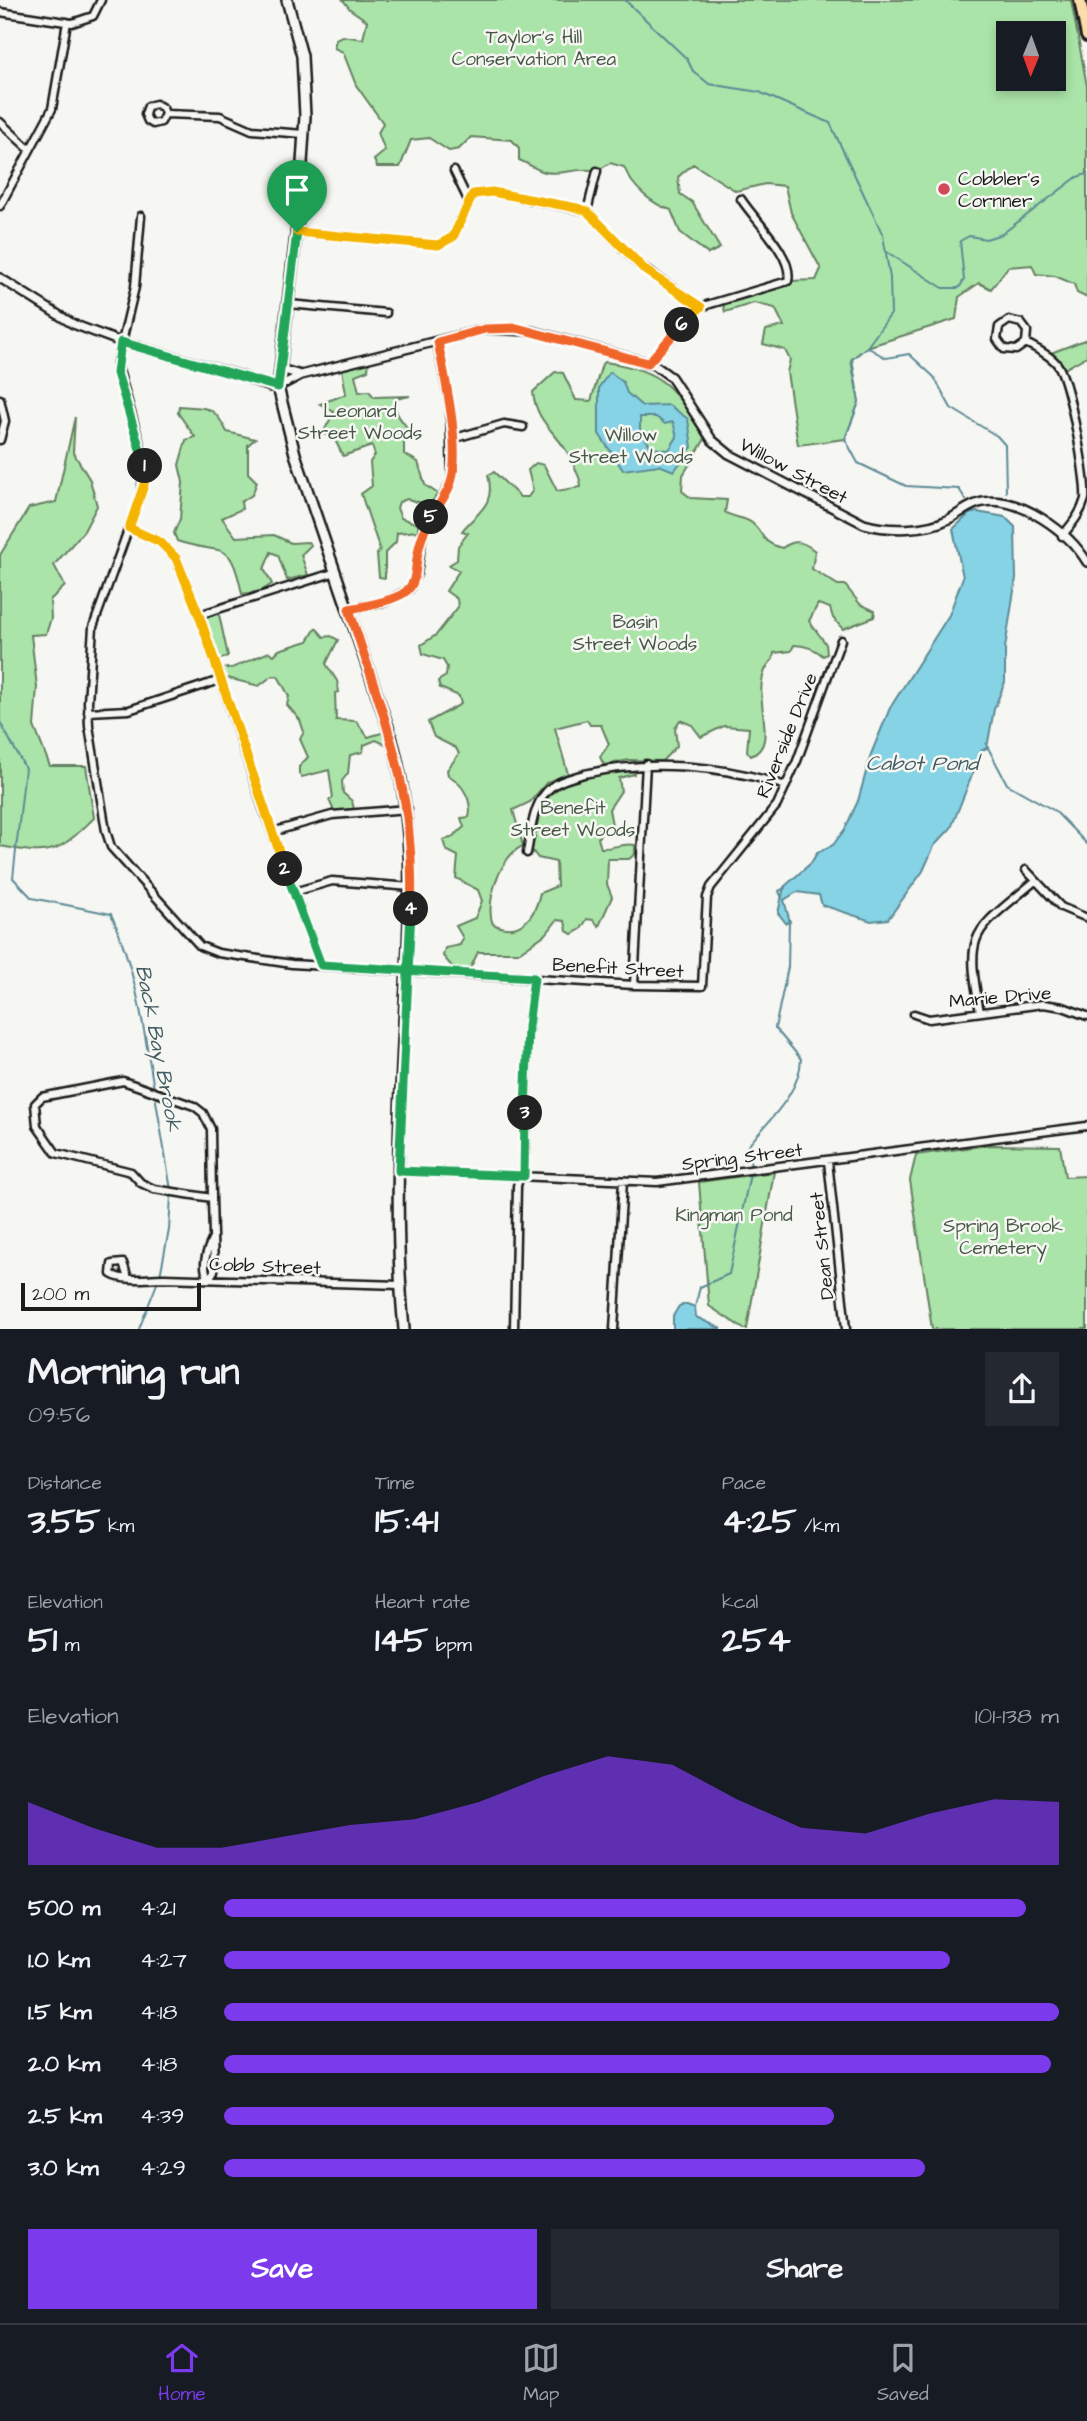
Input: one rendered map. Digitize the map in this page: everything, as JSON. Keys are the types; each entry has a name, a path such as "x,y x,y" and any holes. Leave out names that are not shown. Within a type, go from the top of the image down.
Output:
{"highway":[{"path":"1080,0 1087,36"}],"main road":[{"path":"287,0 297,30 304,69 304,134 297,232 278,387 289,436 395,750 408,809 412,887 399,1171 400,1285 404,1329"}],"street":[{"path":"0,12 67,22 88,19 97,12 101,0"},
{"path":"0,206 52,109 67,22"},
{"path":"165,114 215,115 251,130 304,134"},
{"path":"0,122 30,150"},
{"path":"454,171 468,200"},
{"path":"587,211 597,171"},
{"path":"297,232 402,243 444,244 453,237 473,194 492,192 587,211 646,271 701,307"},
{"path":"648,363 701,307 788,281 790,276 787,260 741,199"},
{"name":"Benefit Street","path":"141,216 135,287 121,342 117,373 145,461 144,485 93,627 88,712 104,821 111,847 200,946 218,953 408,972 700,987"},
{"path":"0,278 73,324 121,342 278,387"},
{"path":"289,304 386,313"},
{"path":"1006,321 1019,322 1027,331 1026,343 1019,349 1007,350 998,342 998,330 1006,321"},
{"name":"Willow Street","path":"278,387 301,375 485,329 517,328 648,363 671,377 712,440 729,454 864,524 881,528 930,525 946,521 973,505 992,501 1034,515 1062,536 1087,562"},
{"path":"349,609 396,599 415,582 423,533 452,480 450,407 438,342"},
{"path":"1026,343 1056,362 1061,371 1074,422 1086,491 1081,510 1062,536"},
{"path":"280,369 301,375"},
{"path":"0,399 5,421 0,440"},
{"path":"452,439 504,424 523,427"},
{"path":"129,528 160,542 176,558 199,615 272,832 321,965"},
{"path":"199,615 336,572"},
{"name":"Riverside Drive","path":"700,987 703,923 711,887 777,805 841,640"},
{"path":"88,712 129,710 220,680"},
{"path":"527,853 540,800 552,785 616,767 646,764 704,770 786,786"},
{"path":"634,985 646,764"},
{"path":"272,832 332,816 408,809"},
{"path":"1026,870 1061,906 1087,918"},
{"path":"294,892 332,881 412,887"},
{"path":"980,1012 974,980 972,943 990,918 1035,881"},
{"path":"514,1329 517,1186 519,1179 524,1176 528,1027 534,978"},
{"name":"Marie Drive","path":"914,1014 929,1018 1053,1004 1087,1016"},
{"path":"209,1279 214,1271 212,1139 207,1121 194,1106 123,1081 42,1097 35,1104 34,1117 52,1150 131,1172 146,1186 212,1198"},
{"name":"Spring Street","path":"399,1171 622,1181 680,1180 1087,1126"},
{"name":"Dean Street","path":"828,1160 846,1329"},
{"path":"614,1329 622,1181"},
{"name":"Cobb Street","path":"128,1278 400,1285"}],"green space":[{"name":"Taylor's Hill Conservation Area","path":"343,0 1071,0 1087,86 1087,298 1077,293 1074,284 1055,276 1036,274 1032,265 1008,267 991,289 979,283 959,297 956,319 867,347 852,359 859,402 845,439 798,445 787,372 790,360 785,350 763,344 766,330 784,326 775,308 754,303 725,312 722,300 788,281 816,280 821,269 791,213 785,186 765,184 736,191 693,164 678,177 680,194 692,202 720,248 708,254 680,232 671,210 656,204 643,194 624,167 610,163 597,171 545,172 519,160 519,148 512,140 471,137 459,149 449,151 429,138 411,140 400,167 377,167 374,160 385,151 378,133 383,123 356,85 343,52 334,48 336,39 342,36 363,39 367,21 350,9"},
{"path":"1087,339 1087,356 1061,371 1046,355"},
{"name":"Basin Street Woods","path":"605,362 655,377 676,395 695,421 705,439 683,475 682,491 691,498 727,500 725,512 749,521 775,546 782,548 799,542 811,548 815,551 812,569 838,585 845,585 860,604 875,611 874,617 843,629 833,618 830,608 818,604 809,621 826,644 827,654 823,656 810,648 794,645 791,651 774,653 765,671 762,685 764,739 760,749 751,756 747,751 749,728 724,726 701,737 692,725 680,720 675,728 677,746 662,761 629,760 604,765 600,757 609,744 601,725 590,725 587,720 555,728 568,774 547,782 530,802 513,810 523,846 508,859 496,880 491,904 493,924 511,928 524,923 534,910 540,893 557,886 556,862 538,858 531,849 543,806 552,793 562,786 598,774 633,770 634,774 619,778 621,791 609,809 612,825 603,828 598,838 601,848 635,845 635,854 629,859 608,859 607,884 612,897 599,926 593,920 587,919 581,929 572,934 567,931 565,921 557,920 547,933 520,952 478,952 470,969 454,969 443,956 445,948 460,945 463,938 456,926 475,918 482,901 478,890 456,878 458,856 446,850 443,840 451,838 464,827 461,818 469,817 469,804 465,793 448,775 447,770 459,754 456,748 434,737 428,722 461,704 459,696 440,688 438,681 446,676 447,667 443,660 423,654 421,645 436,635 458,607 457,599 446,591 459,571 449,565 457,560 458,546 468,533 462,531 488,501 488,475 494,472 520,497 528,497 533,490 528,470 536,463 544,465 557,491 581,487 569,455 539,414 533,392 555,372 563,373 576,400 591,401 602,364"},
{"name":"Leonard Street Woods","path":"369,363 368,370 355,375 359,392 369,391 374,397 410,396 396,399 395,404 398,416 409,430 404,437 404,454 418,462 425,485 438,494 429,505 407,499 399,502 397,508 401,518 418,524 418,531 397,533 396,542 385,553 385,578 379,577 377,554 380,550 361,494 372,486 370,462 375,455 372,446 343,456 334,438 323,433 334,412 320,404 346,394 342,369"},
{"path":"179,406 208,409 218,416 227,432 255,439 248,445 248,473 257,482 252,495 241,502 242,509 222,518 236,537 274,535 291,543 308,542 311,545 301,555 308,575 287,580 278,555 271,552 264,569 272,584 261,591 242,594 233,563 222,551 177,541 174,533 180,519 183,482 179,465 186,440 195,437 178,413"},
{"path":"75,417 73,452 90,480 97,506 84,531 54,565 65,586 50,600 51,618 46,634 31,635 37,687 34,726 50,766 86,766 94,818 61,845 42,851 31,851 0,846 0,555 29,508 56,502"},
{"path":"218,610 228,656 217,661 202,619 203,616"},
{"path":"316,628 324,637 331,636 338,640 326,664 337,681 339,692 335,693 336,720 356,721 368,737 385,732 389,746 376,740 364,745 363,752 350,755 348,773 342,781 343,793 352,801 354,809 334,811 329,800 333,798 329,770 302,777 299,774 299,767 308,757 300,739 304,732 300,720 287,705 289,696 278,676 272,676 259,686 223,677 223,668 232,668 269,652 274,655 279,650 308,641"},
{"name":"Spring Brook Cemetery","path":"988,1145 1060,1146 1065,1177 1087,1176 1087,1329 932,1329 910,1180 916,1155"},
{"name":"Kingman Pond","path":"774,1172 747,1329 744,1329 709,1306 699,1182"}],"water":[{"path":"610,372 623,382 627,393 642,406 669,405 688,419 692,447 674,471 659,465 623,470 599,434 599,387","holes":["640,417 656,417 665,424 673,422 677,437 669,450 652,448 640,431"]},
{"name":"Cabot Pond","path":"977,512 1005,517 1015,527 1016,578 1005,648 1005,682 994,709 987,748 982,750 951,828 934,846 923,871 888,919 871,921 822,905 819,895 797,892 784,900 790,922 786,923 778,913 784,887 811,863 817,853 833,845 845,829 858,801 871,754 890,708 949,615 963,577 953,529 969,514"},
{"path":"687,1304 695,1307 696,1317 722,1329 673,1329 673,1316 679,1306"}],"waterway":[{"path":"625,0 687,59 693,71 709,84 759,92 830,123 883,235 890,278 891,314 867,347 851,360 859,402 845,439 858,463 906,486 959,489 966,500"},
{"path":"887,252 943,288 959,288 964,280 960,241 969,236 986,239 1002,234 1077,177 1087,174"},
{"path":"867,347 886,358 909,354 934,377 951,408 997,436 1005,445 1006,492"},
{"name":"Back Bay Brook","path":"0,722 25,768 13,878 32,898 111,914 133,978 154,1089"},
{"path":"986,744 1007,784 1055,811 1087,844"},
{"path":"782,898 779,891 785,888"},
{"path":"751,1168 748,1146 789,1095 801,1059 775,1028 788,967 789,920"},
{"name":"Back Bay Brook","path":"155,1095 171,1190"},
{"path":"695,1307 700,1287 729,1274 750,1174"},
{"name":"Back Bay Brook","path":"160,1276 169,1230 171,1195"},
{"name":"Back Bay Brook","path":"139,1329 158,1281"}],"place":[{"name":"Cobbler's Cornner","path":"944,189"}],"route":[{"path":"297,232 278,387 270,387 252,379 121,342 117,354 117,373 145,461 144,485 129,528 160,542 176,558 199,615 263,808 321,965 408,972 455,975 534,978 528,1027 524,1176 428,1170 399,1171 404,1021 408,972 412,877 409,820 395,750 349,609 396,599 410,589 417,574 423,533 449,490 453,470 450,407 438,342 473,331 517,328 648,363 701,307 682,292 646,271 587,211 492,192 473,194 464,208 453,237 444,244 402,243 297,232"}],"park label":[{"name":"Willow Street Woods","path":"631,445"},
{"name":"Benefit Street Woods","path":"573,818"}]}
